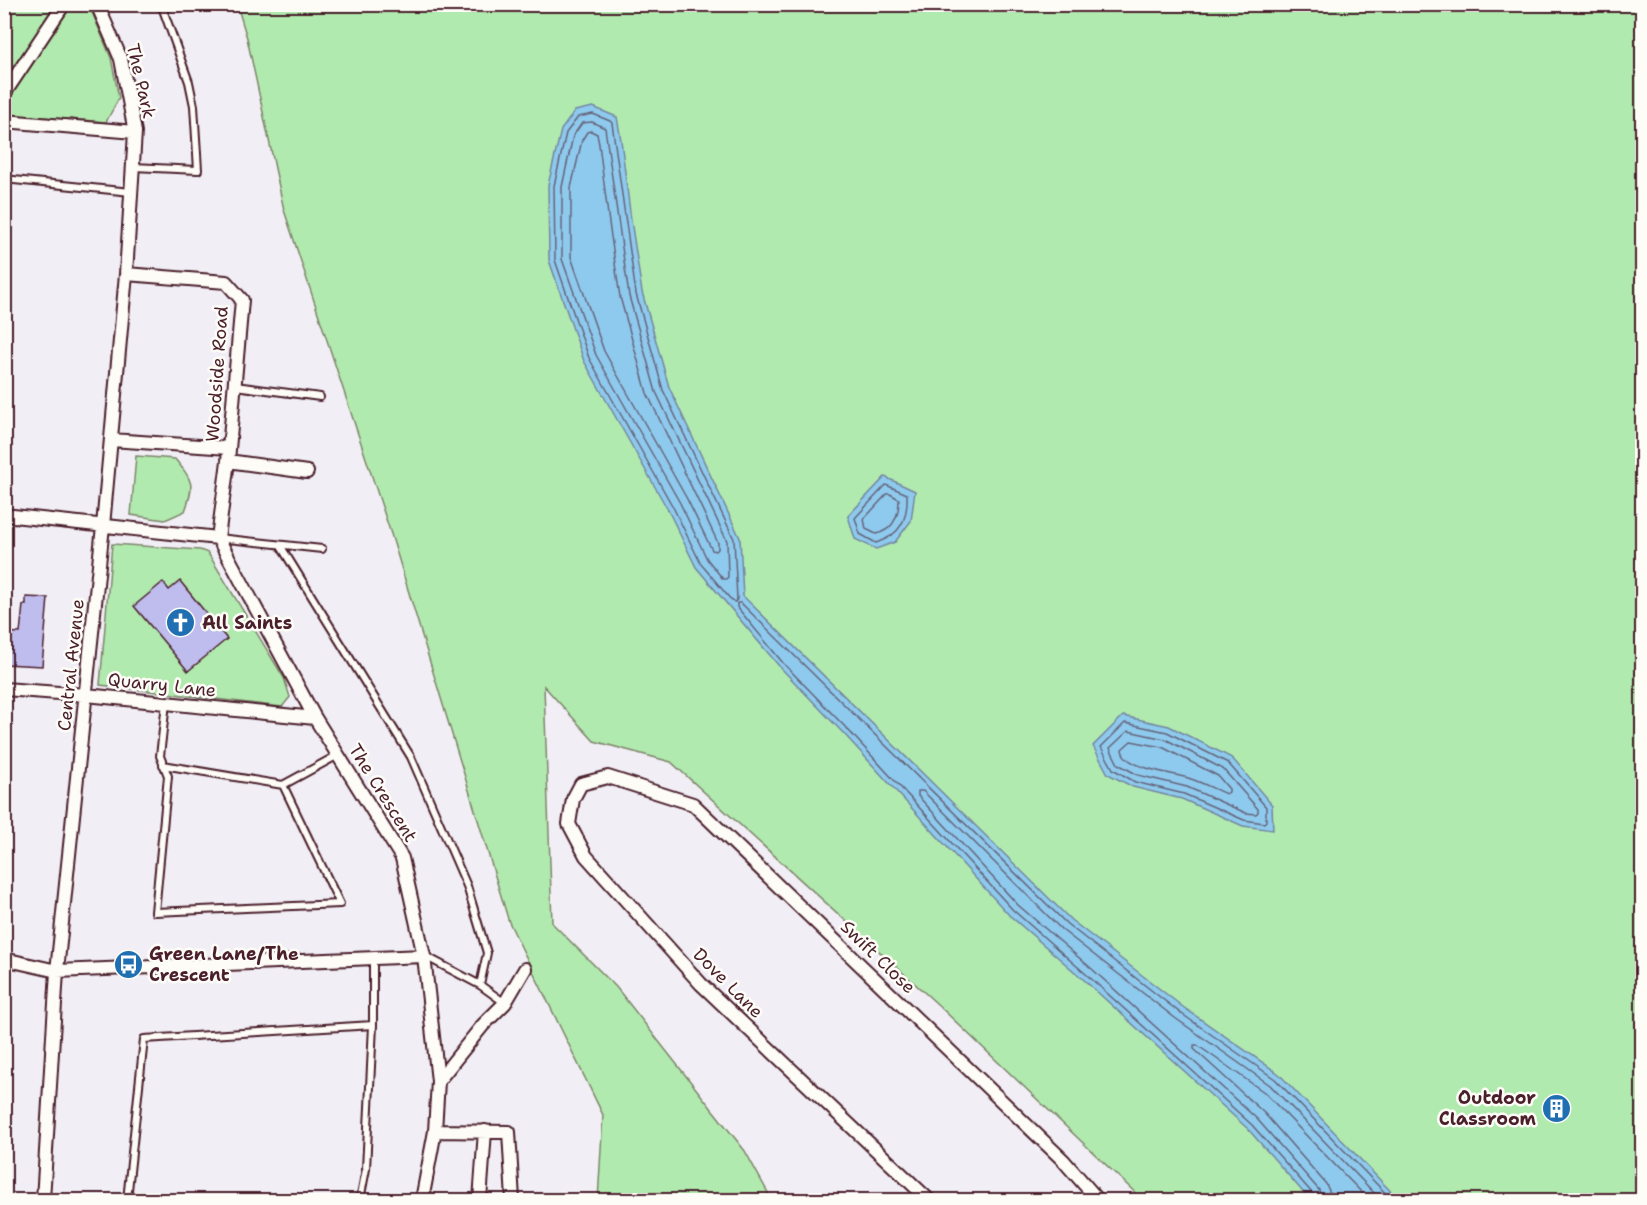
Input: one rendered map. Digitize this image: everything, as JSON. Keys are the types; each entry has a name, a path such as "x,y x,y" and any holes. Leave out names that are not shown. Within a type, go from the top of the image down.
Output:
{"street":[{"path":"4,94 64,4"},
{"name":"The Park","path":"97,4 121,58 135,132"},
{"path":"4,121 135,132"},
{"name":"Central Avenue","path":"43,1200 57,971 111,440 126,274 135,132"},
{"name":"Woodside Road","path":"126,274 226,282 242,300 230,448 218,538"},
{"path":"111,440 230,448"},
{"path":"228,461 307,472"},
{"path":"4,515 218,538"},
{"name":"The Crescent","path":"218,538 315,718 402,858 424,956 438,1081 435,1131 422,1200"},
{"name":"Quarry Lane","path":"5,689 315,718"},
{"name":"Dove Lane","path":"608,777 581,784 573,799 569,824 586,856 701,984 929,1200"},
{"name":"Swift Close","path":"608,777 693,804 1063,1160 1098,1200"},
{"path":"4,959 57,971 424,956"},
{"path":"438,1081 483,1024 505,1002 525,969"},
{"path":"435,1131 509,1132 513,1200"},
{"path":"480,1200 485,1131"}],"lane":[{"path":"132,167 198,170 194,106 189,82 161,4"},
{"path":"4,179 131,192"},
{"path":"235,386 320,397"},
{"path":"218,538 322,549"},
{"path":"280,545 411,757 467,886 487,952 480,985"},
{"path":"166,703 160,756 168,776 155,912 340,904 283,785"},
{"path":"163,765 283,785 338,755"},
{"path":"424,956 480,985 505,1002"},
{"path":"360,1200 366,1169 373,1025 373,958"},
{"path":"127,1200 144,1039 373,1025"}],"green space":[{"path":"4,5 89,5 111,58 119,98 106,122 5,114"},
{"path":"237,5 1642,5 1642,1200 1143,1200 935,1002 671,762 594,741 544,686 552,923 616,987 745,1151 772,1200 598,1200 603,1115 509,922 392,537 284,210 247,38"},
{"path":"136,456 175,459 191,483 185,511 165,520 131,515"},
{"path":"112,544 200,550 208,553 284,678 290,697 282,707 100,685"}],"water":[{"path":"593,107 617,117 642,292 669,387 740,538 743,596 1071,920 1183,1007 1279,1074 1399,1200 1310,1200 1248,1129 1009,915 779,666 696,567 668,510 584,361 549,260 548,185 561,130 575,111"},
{"path":"885,477 915,491 911,521 895,542 876,549 855,539 848,516"},
{"path":"1123,716 1169,726 1232,758 1272,805 1273,830 1243,826 1182,799 1133,787 1108,774 1093,746"}],"building":[{"name":"All Saints","path":"180,581 227,639 188,671 134,606 163,582 169,590"},
{"path":"26,597 48,598 42,666 4,664 4,632 20,633"}],"place":[{"name":"All Saints","path":"181,623"},
{"name":"Green Lane/The Crescent","path":"128,964"},
{"name":"Outdoor Classroom","path":"1557,1108"}]}
